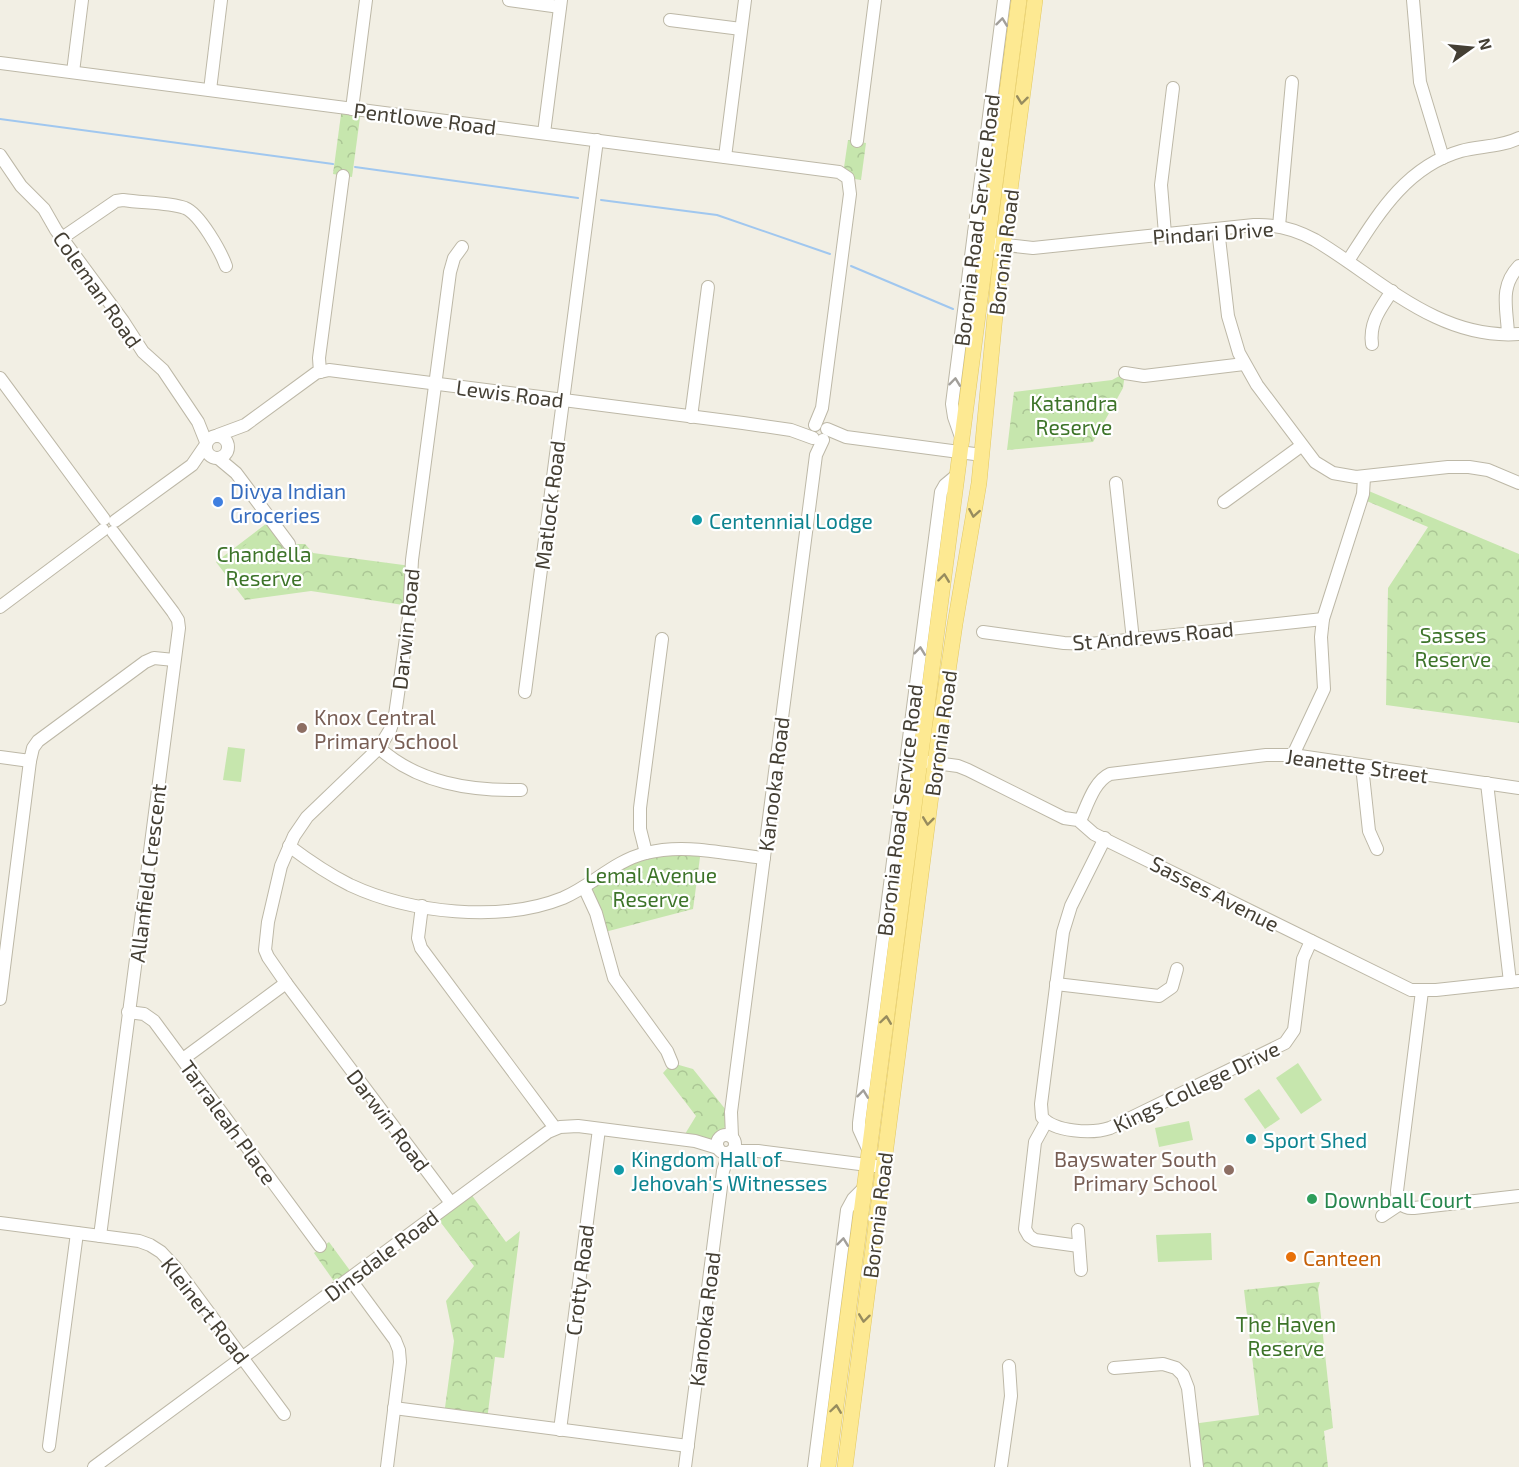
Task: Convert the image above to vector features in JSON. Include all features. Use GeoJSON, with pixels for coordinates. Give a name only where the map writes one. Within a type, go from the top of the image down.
{"type":"FeatureCollection","features":[{"type":"Feature","properties":{"kind":"main road","name":"Boronia Road"},"geometry":{"type":"LineString","coordinates":[[828,1467],[868,1158],[928,762],[977,498],[982,455],[995,244],[1019,0]]}},
{"type":"Feature","properties":{"kind":"main road","name":"Boronia Road"},"geometry":{"type":"LineString","coordinates":[[845,1467],[884,1167],[957,475],[1035,0]]}},
{"type":"Feature","properties":{"kind":"street"},"geometry":{"type":"LineString","coordinates":[[73,72],[82,0]]}},
{"type":"Feature","properties":{"kind":"street"},"geometry":{"type":"LineString","coordinates":[[210,90],[221,0]]}},
{"type":"Feature","properties":{"kind":"street"},"geometry":{"type":"LineString","coordinates":[[352,109],[366,0]]}},
{"type":"Feature","properties":{"kind":"street"},"geometry":{"type":"LineString","coordinates":[[509,0],[561,3],[544,133]]}},
{"type":"Feature","properties":{"kind":"street"},"geometry":{"type":"LineString","coordinates":[[725,157],[745,0]]}},
{"type":"Feature","properties":{"kind":"street"},"geometry":{"type":"LineString","coordinates":[[857,141],[875,0]]}},
{"type":"Feature","properties":{"kind":"street","name":"Boronia Road Service Road"},"geometry":{"type":"LineString","coordinates":[[961,445],[952,404],[1004,0]]}},
{"type":"Feature","properties":{"kind":"street"},"geometry":{"type":"LineString","coordinates":[[1413,0],[1420,82],[1443,158]]}},
{"type":"Feature","properties":{"kind":"street"},"geometry":{"type":"LineString","coordinates":[[670,20],[741,29]]}},
{"type":"Feature","properties":{"kind":"street"},"geometry":{"type":"LineString","coordinates":[[997,57],[1013,43]]}},
{"type":"Feature","properties":{"kind":"street","name":"Pentlowe Road"},"geometry":{"type":"LineString","coordinates":[[0,63],[836,171],[848,178]]}},
{"type":"Feature","properties":{"kind":"street"},"geometry":{"type":"LineString","coordinates":[[1280,226],[1292,82]]}},
{"type":"Feature","properties":{"kind":"street"},"geometry":{"type":"LineString","coordinates":[[1165,234],[1161,185],[1173,88]]}},
{"type":"Feature","properties":{"kind":"street"},"geometry":{"type":"LineString","coordinates":[[1348,261],[1397,191],[1414,175],[1443,158],[1460,152],[1519,138]]}},
{"type":"Feature","properties":{"kind":"street","name":"Matlock Road"},"geometry":{"type":"LineString","coordinates":[[525,692],[597,140]]}},
{"type":"Feature","properties":{"kind":"street","name":"Coleman Road"},"geometry":{"type":"LineString","coordinates":[[0,155],[21,186],[44,209],[143,352],[163,370],[211,440]]}},
{"type":"Feature","properties":{"kind":"street"},"geometry":{"type":"LineString","coordinates":[[192,465],[211,440],[245,425],[320,372],[319,361],[343,176]]}},
{"type":"Feature","properties":{"kind":"street","name":"Kanooka Road"},"geometry":{"type":"LineString","coordinates":[[685,1467],[850,194],[848,178]]}},
{"type":"Feature","properties":{"kind":"street"},"geometry":{"type":"LineString","coordinates":[[62,238],[116,201],[184,208],[195,216],[213,240],[226,266]]}},
{"type":"Feature","properties":{"kind":"street","name":"Pindari Drive"},"geometry":{"type":"LineString","coordinates":[[995,244],[1040,247],[1254,225],[1280,226],[1302,233],[1432,316],[1454,326],[1483,334],[1514,334]]}},
{"type":"Feature","properties":{"kind":"street"},"geometry":{"type":"LineString","coordinates":[[1218,229],[1229,322],[1234,341],[1244,364],[1301,446],[1315,462],[1324,469],[1343,476],[1364,477],[1462,466],[1488,470],[1519,483]]}},
{"type":"Feature","properties":{"kind":"street"},"geometry":{"type":"LineString","coordinates":[[974,233],[995,244]]}},
{"type":"Feature","properties":{"kind":"street","name":"Darwin Road"},"geometry":{"type":"LineString","coordinates":[[451,1203],[286,983],[265,950],[270,909],[281,866],[289,846],[308,817],[379,748],[390,730],[395,715],[410,608],[412,560],[450,272],[454,258],[462,247]]}},
{"type":"Feature","properties":{"kind":"street"},"geometry":{"type":"LineString","coordinates":[[1514,334],[1505,291],[1509,278],[1519,266]]}},
{"type":"Feature","properties":{"kind":"street"},"geometry":{"type":"LineString","coordinates":[[692,417],[708,287]]}},
{"type":"Feature","properties":{"kind":"street"},"geometry":{"type":"LineString","coordinates":[[1372,344],[1370,334],[1373,324],[1392,291]]}},
{"type":"Feature","properties":{"kind":"street"},"geometry":{"type":"LineString","coordinates":[[1125,374],[1144,376],[1244,364]]}},
{"type":"Feature","properties":{"kind":"street","name":"Lewis Road"},"geometry":{"type":"LineString","coordinates":[[320,372],[334,370],[846,437],[961,445],[982,455]]}},
{"type":"Feature","properties":{"kind":"street","name":"Allanfield Crescent"},"geometry":{"type":"LineString","coordinates":[[0,378],[178,620],[100,1236]]}},
{"type":"Feature","properties":{"kind":"street"},"geometry":{"type":"LineString","coordinates":[[0,607],[192,465],[222,454],[245,425]]}},
{"type":"Feature","properties":{"kind":"street"},"geometry":{"type":"LineString","coordinates":[[211,440],[225,438],[222,454],[289,544]]}},
{"type":"Feature","properties":{"kind":"street"},"geometry":{"type":"LineString","coordinates":[[211,440],[209,456],[222,454]]}},
{"type":"Feature","properties":{"kind":"street"},"geometry":{"type":"LineString","coordinates":[[1224,502],[1301,446]]}},
{"type":"Feature","properties":{"kind":"street","name":"Boronia Road Service Road"},"geometry":{"type":"LineString","coordinates":[[868,1158],[859,1123],[877,982],[941,492],[943,487],[957,475]]}},
{"type":"Feature","properties":{"kind":"street"},"geometry":{"type":"LineString","coordinates":[[1293,755],[1324,689],[1321,637],[1323,619],[1363,494],[1364,477]]}},
{"type":"Feature","properties":{"kind":"street"},"geometry":{"type":"LineString","coordinates":[[1116,483],[1133,640]]}},
{"type":"Feature","properties":{"kind":"street","name":"St Andrews Road"},"geometry":{"type":"LineString","coordinates":[[983,633],[1077,644],[1323,619]]}},
{"type":"Feature","properties":{"kind":"street"},"geometry":{"type":"LineString","coordinates":[[646,853],[640,829],[640,808],[662,639]]}},
{"type":"Feature","properties":{"kind":"street"},"geometry":{"type":"LineString","coordinates":[[0,999],[32,751],[38,741],[148,661],[154,658],[174,660]]}},
{"type":"Feature","properties":{"kind":"street"},"geometry":{"type":"LineString","coordinates":[[379,748],[395,761],[438,780],[484,790],[521,790]]}},
{"type":"Feature","properties":{"kind":"street","name":"Jeanette Street"},"geometry":{"type":"LineString","coordinates":[[1080,821],[1099,783],[1103,777],[1110,774],[1266,755],[1293,755],[1519,788]]}},
{"type":"Feature","properties":{"kind":"street"},"geometry":{"type":"LineString","coordinates":[[0,757],[30,761]]}},
{"type":"Feature","properties":{"kind":"street","name":"Sasses Avenue"},"geometry":{"type":"LineString","coordinates":[[928,762],[958,766],[1064,818],[1080,821],[1090,832],[1400,985],[1422,992],[1514,981]]}},
{"type":"Feature","properties":{"kind":"street"},"geometry":{"type":"LineString","coordinates":[[1362,766],[1369,831],[1377,849]]}},
{"type":"Feature","properties":{"kind":"street"},"geometry":{"type":"LineString","coordinates":[[1487,783],[1514,981]]}},
{"type":"Feature","properties":{"kind":"street"},"geometry":{"type":"LineString","coordinates":[[1079,1246],[1035,1240],[1025,1229],[1035,1142],[1046,1122],[1041,1113],[1041,1104],[1056,984],[1068,914],[1105,838]]}},
{"type":"Feature","properties":{"kind":"street"},"geometry":{"type":"LineString","coordinates":[[289,846],[329,874],[352,886],[397,901],[472,911],[518,910],[552,902],[584,887],[620,863],[646,853],[694,849],[764,858]]}},
{"type":"Feature","properties":{"kind":"street"},"geometry":{"type":"LineString","coordinates":[[584,887],[596,913],[614,978],[667,1051],[672,1063]]}},
{"type":"Feature","properties":{"kind":"street"},"geometry":{"type":"LineString","coordinates":[[422,906],[418,938],[421,948],[555,1128],[572,1126],[758,1151],[868,1158],[884,1167]]}},
{"type":"Feature","properties":{"kind":"street","name":"Kings College Drive"},"geometry":{"type":"LineString","coordinates":[[1046,1122],[1052,1126],[1067,1129],[1095,1131],[1110,1128],[1285,1043],[1294,1030],[1303,959],[1311,941]]}},
{"type":"Feature","properties":{"kind":"street"},"geometry":{"type":"LineString","coordinates":[[1056,984],[1154,996],[1164,994],[1172,987],[1176,975],[1189,983]]}},
{"type":"Feature","properties":{"kind":"street"},"geometry":{"type":"LineString","coordinates":[[183,1059],[286,983]]}},
{"type":"Feature","properties":{"kind":"street"},"geometry":{"type":"LineString","coordinates":[[1422,992],[1397,1199],[1407,1208],[1414,1208],[1519,1197]]}},
{"type":"Feature","properties":{"kind":"street","name":"Tarraleah Place"},"geometry":{"type":"LineString","coordinates":[[128,1012],[144,1014],[151,1018],[320,1246]]}},
{"type":"Feature","properties":{"kind":"street","name":"Dinsdale Road"},"geometry":{"type":"LineString","coordinates":[[94,1467],[541,1136],[555,1128]]}},
{"type":"Feature","properties":{"kind":"street","name":"Crotty Road"},"geometry":{"type":"LineString","coordinates":[[560,1430],[599,1129]]}},
{"type":"Feature","properties":{"kind":"street"},"geometry":{"type":"LineString","coordinates":[[814,1467],[847,1210],[853,1199],[865,1187]]}},
{"type":"Feature","properties":{"kind":"street"},"geometry":{"type":"LineString","coordinates":[[1383,1216],[1400,1204]]}},
{"type":"Feature","properties":{"kind":"street","name":"Kleinert Road"},"geometry":{"type":"LineString","coordinates":[[0,1223],[145,1242],[162,1252],[284,1414]]}},
{"type":"Feature","properties":{"kind":"street"},"geometry":{"type":"LineString","coordinates":[[1078,1230],[1081,1270]]}},
{"type":"Feature","properties":{"kind":"street"},"geometry":{"type":"LineString","coordinates":[[49,1446],[77,1233]]}},
{"type":"Feature","properties":{"kind":"street"},"geometry":{"type":"LineString","coordinates":[[350,1279],[397,1345],[400,1362],[387,1467]]}},
{"type":"Feature","properties":{"kind":"street"},"geometry":{"type":"LineString","coordinates":[[1114,1368],[1163,1364],[1176,1368],[1183,1374],[1188,1388],[1197,1467]]}},
{"type":"Feature","properties":{"kind":"street"},"geometry":{"type":"LineString","coordinates":[[1001,1467],[1011,1396],[1009,1366]]}},
{"type":"Feature","properties":{"kind":"street"},"geometry":{"type":"LineString","coordinates":[[394,1408],[688,1446]]}},
{"type":"Feature","properties":{"kind":"green space"},"geometry":{"type":"Polygon","coordinates":[[[342,107],[361,110],[352,177],[333,174],[342,107]]]}},
{"type":"Feature","properties":{"kind":"green space"},"geometry":{"type":"Polygon","coordinates":[[[848,140],[866,143],[861,180],[848,178],[843,174],[848,140]]]}},
{"type":"Feature","properties":{"kind":"green space","name":"Katandra Reserve"},"geometry":{"type":"Polygon","coordinates":[[[1125,373],[1123,388],[1093,442],[1007,450],[1014,392],[1112,380],[1125,373]]]}},
{"type":"Feature","properties":{"kind":"green space","name":"Sasses Reserve"},"geometry":{"type":"Polygon","coordinates":[[[1364,489],[1519,554],[1519,723],[1386,705],[1388,588],[1428,527],[1362,499],[1364,489]]]}},
{"type":"Feature","properties":{"kind":"green space","name":"Chandella Reserve"},"geometry":{"type":"Polygon","coordinates":[[[271,520],[289,544],[305,544],[313,553],[411,566],[410,606],[311,591],[245,600],[216,562],[271,520]]]}},
{"type":"Feature","properties":{"kind":"green space"},"geometry":{"type":"Polygon","coordinates":[[[254,538],[262,549],[238,568],[230,557],[254,538]]]}},
{"type":"Feature","properties":{"kind":"green space"},"geometry":{"type":"Polygon","coordinates":[[[265,553],[274,564],[250,583],[241,572],[265,553]]]}},
{"type":"Feature","properties":{"kind":"green space"},"geometry":{"type":"Polygon","coordinates":[[[228,747],[245,749],[241,782],[223,780],[228,747]]]}},
{"type":"Feature","properties":{"kind":"green space","name":"Lemal Avenue Reserve"},"geometry":{"type":"Polygon","coordinates":[[[701,850],[693,909],[601,933],[584,887],[630,858],[701,850]]]}},
{"type":"Feature","properties":{"kind":"green space"},"geometry":{"type":"Polygon","coordinates":[[[672,1063],[693,1069],[730,1115],[720,1138],[695,1141],[682,1139],[696,1116],[663,1073],[672,1063]]]}},
{"type":"Feature","properties":{"kind":"green space"},"geometry":{"type":"Polygon","coordinates":[[[1298,1063],[1322,1100],[1301,1114],[1276,1078],[1298,1063]]]}},
{"type":"Feature","properties":{"kind":"green space"},"geometry":{"type":"Polygon","coordinates":[[[1259,1089],[1280,1119],[1265,1129],[1244,1099],[1259,1089]]]}},
{"type":"Feature","properties":{"kind":"green space"},"geometry":{"type":"Polygon","coordinates":[[[1189,1121],[1193,1140],[1159,1147],[1155,1128],[1189,1121]]]}},
{"type":"Feature","properties":{"kind":"green space"},"geometry":{"type":"Polygon","coordinates":[[[468,1190],[506,1242],[520,1231],[504,1358],[495,1357],[487,1420],[444,1415],[454,1341],[446,1301],[474,1266],[435,1215],[468,1190]]]}},
{"type":"Feature","properties":{"kind":"green space"},"geometry":{"type":"Polygon","coordinates":[[[1211,1233],[1212,1260],[1158,1262],[1156,1235],[1211,1233]]]}},
{"type":"Feature","properties":{"kind":"green space"},"geometry":{"type":"Polygon","coordinates":[[[329,1242],[354,1276],[338,1287],[314,1253],[329,1242]]]}},
{"type":"Feature","properties":{"kind":"green space","name":"The Haven Reserve"},"geometry":{"type":"Polygon","coordinates":[[[1320,1282],[1318,1289],[1333,1428],[1324,1431],[1328,1467],[1197,1467],[1192,1424],[1259,1415],[1244,1290],[1320,1282]]]}},
{"type":"Feature","properties":{"kind":"waterway"},"geometry":{"type":"LineString","coordinates":[[0,119],[333,164]]}},
{"type":"Feature","properties":{"kind":"waterway"},"geometry":{"type":"LineString","coordinates":[[355,167],[578,198]]}},
{"type":"Feature","properties":{"kind":"waterway"},"geometry":{"type":"LineString","coordinates":[[601,200],[717,215],[830,254]]}},
{"type":"Feature","properties":{"kind":"waterway"},"geometry":{"type":"LineString","coordinates":[[851,266],[953,309]]}},
{"type":"Feature","properties":{"kind":"place","name":"Divya Indian Groceries"},"geometry":{"type":"Point","coordinates":[218,502]}},
{"type":"Feature","properties":{"kind":"place","name":"Centennial Lodge"},"geometry":{"type":"Point","coordinates":[697,520]}},
{"type":"Feature","properties":{"kind":"place","name":"Knox Central Primary School"},"geometry":{"type":"Point","coordinates":[302,728]}},
{"type":"Feature","properties":{"kind":"place","name":"Sport Shed"},"geometry":{"type":"Point","coordinates":[1251,1139]}},
{"type":"Feature","properties":{"kind":"place","name":"Kingdom Hall of Jehovah's Witnesses"},"geometry":{"type":"Point","coordinates":[619,1170]}},
{"type":"Feature","properties":{"kind":"place","name":"Bayswater South Primary School"},"geometry":{"type":"Point","coordinates":[1229,1170]}},
{"type":"Feature","properties":{"kind":"place","name":"Downball Court"},"geometry":{"type":"Point","coordinates":[1312,1199]}},
{"type":"Feature","properties":{"kind":"place","name":"Canteen"},"geometry":{"type":"Point","coordinates":[1291,1257]}}]}
